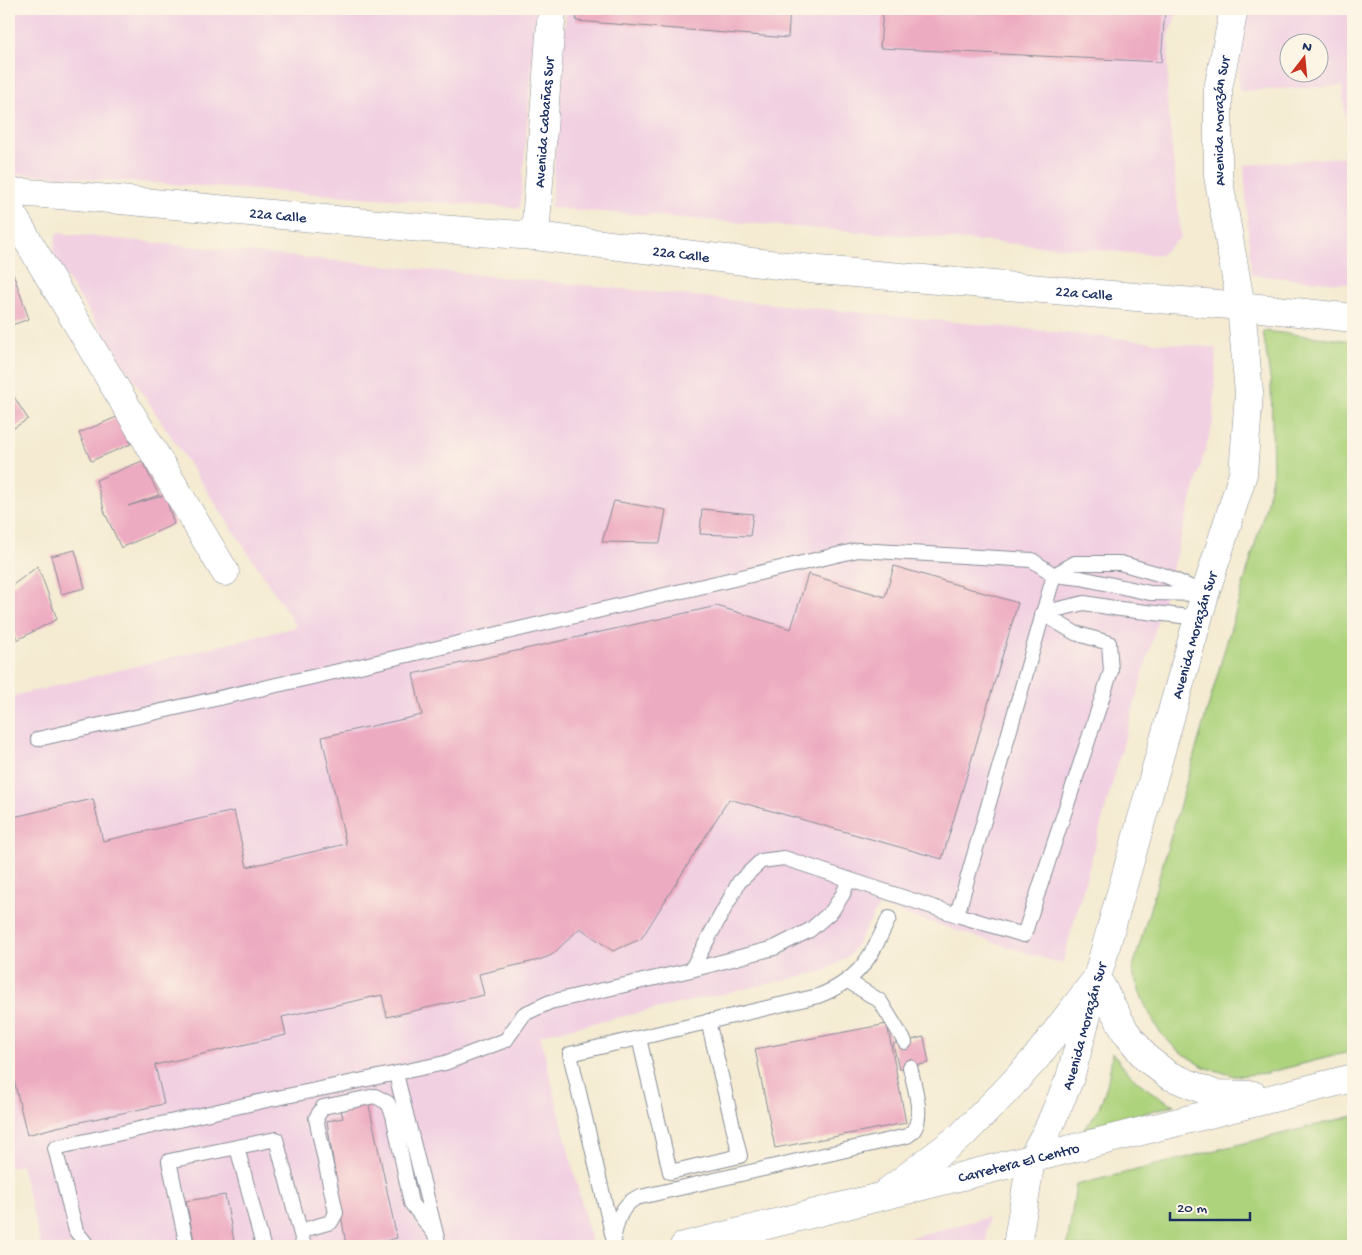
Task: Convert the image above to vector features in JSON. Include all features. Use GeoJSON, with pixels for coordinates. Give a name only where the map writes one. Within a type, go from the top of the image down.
{"type":"FeatureCollection","features":[{"type":"Feature","properties":{"kind":"street","name":"Avenida Cabañas Sur"},"geometry":{"type":"LineString","coordinates":[[535,236],[552,9]]}},
{"type":"Feature","properties":{"kind":"street","name":"Avenida Morazán Sur"},"geometry":{"type":"LineString","coordinates":[[1017,1246],[1031,1160],[1048,1129],[1070,1078],[1202,606],[1243,474],[1249,393],[1242,306],[1218,176],[1218,89],[1234,9]]}},
{"type":"Feature","properties":{"kind":"street","name":"22a Calle"},"geometry":{"type":"LineString","coordinates":[[9,192],[76,196],[411,227],[535,236],[819,270],[1242,306],[1353,318]]}},
{"type":"Feature","properties":{"kind":"street"},"geometry":{"type":"LineString","coordinates":[[9,209],[225,572]]}},
{"type":"Feature","properties":{"kind":"street"},"geometry":{"type":"LineString","coordinates":[[877,1199],[961,1136],[1004,1094],[1036,1058],[1097,978],[1125,1032],[1146,1058],[1168,1075],[1214,1094],[1287,1096]]}},
{"type":"Feature","properties":{"kind":"street","name":"Carretera El Centro"},"geometry":{"type":"LineString","coordinates":[[684,1246],[1353,1078]]}},
{"type":"Feature","properties":{"kind":"lane"},"geometry":{"type":"LineString","coordinates":[[38,739],[324,675],[858,550],[1032,560],[1054,575],[1107,583],[1202,606]]}},
{"type":"Feature","properties":{"kind":"lane"},"geometry":{"type":"LineString","coordinates":[[958,915],[1054,575],[1075,563],[1120,563],[1166,576],[1202,606]]}},
{"type":"Feature","properties":{"kind":"lane"},"geometry":{"type":"LineString","coordinates":[[1042,613],[1084,603],[1120,609],[1202,606]]}},
{"type":"Feature","properties":{"kind":"lane"},"geometry":{"type":"LineString","coordinates":[[691,970],[739,882],[760,861],[784,858],[1024,935],[1111,671],[1109,643],[1074,633],[1042,613]]}},
{"type":"Feature","properties":{"kind":"lane"},"geometry":{"type":"LineString","coordinates":[[88,1246],[76,1231],[55,1148],[258,1102],[445,1063],[506,1040],[524,1014],[550,1002],[691,970],[774,948],[810,930],[832,911],[843,894],[849,879]]}},
{"type":"Feature","properties":{"kind":"lane"},"geometry":{"type":"LineString","coordinates":[[614,1243],[570,1054],[818,996],[848,981],[874,952],[889,918]]}},
{"type":"Feature","properties":{"kind":"lane"},"geometry":{"type":"LineString","coordinates":[[848,981],[880,1002],[905,1042]]}},
{"type":"Feature","properties":{"kind":"lane"},"geometry":{"type":"LineString","coordinates":[[639,1038],[670,1172],[740,1156],[708,1021]]}},
{"type":"Feature","properties":{"kind":"lane"},"geometry":{"type":"LineString","coordinates":[[614,1243],[618,1217],[626,1205],[636,1198],[899,1139],[912,1134],[918,1112],[910,1067]]}},
{"type":"Feature","properties":{"kind":"lane"},"geometry":{"type":"LineString","coordinates":[[396,1074],[437,1241]]}},
{"type":"Feature","properties":{"kind":"lane"},"geometry":{"type":"LineString","coordinates":[[300,1231],[331,1222],[336,1213],[316,1118],[323,1107],[375,1096],[388,1103],[393,1115],[410,1203],[437,1241]]}},
{"type":"Feature","properties":{"kind":"lane"},"geometry":{"type":"LineString","coordinates":[[187,1246],[169,1161],[276,1139],[304,1246]]}},
{"type":"Feature","properties":{"kind":"lane"},"geometry":{"type":"LineString","coordinates":[[237,1147],[263,1246]]}},
{"type":"Feature","properties":{"kind":"lane"},"geometry":{"type":"LineString","coordinates":[[73,1246],[76,1231]]}},
{"type":"Feature","properties":{"kind":"shaded area"},"geometry":{"type":"Polygon","coordinates":[[[17,9],[537,9],[520,208],[9,173],[9,16],[16,15],[17,9]]]}},
{"type":"Feature","properties":{"kind":"shaded area"},"geometry":{"type":"Polygon","coordinates":[[[566,9],[1178,9],[1169,37],[1167,98],[1181,237],[1160,255],[551,208],[566,9]]]}},
{"type":"Feature","properties":{"kind":"shaded area"},"geometry":{"type":"Polygon","coordinates":[[[1248,9],[1353,9],[1353,284],[1251,275],[1244,165],[1350,156],[1342,86],[1239,91],[1239,35],[1248,9]]]}},
{"type":"Feature","properties":{"kind":"shaded area"},"geometry":{"type":"Polygon","coordinates":[[[57,233],[1216,348],[1213,422],[1062,964],[879,906],[850,955],[825,971],[540,1035],[591,1241],[568,1246],[41,1246],[21,1165],[9,1168],[9,697],[297,627],[52,256],[57,233]]]}},
{"type":"Feature","properties":{"kind":"shaded area"},"geometry":{"type":"Polygon","coordinates":[[[988,1217],[986,1246],[879,1246],[988,1217]]]}},
{"type":"Feature","properties":{"kind":"green space"},"geometry":{"type":"Polygon","coordinates":[[[1263,331],[1353,341],[1353,1051],[1267,1073],[1235,1076],[1204,1067],[1177,1050],[1159,1031],[1144,1003],[1132,971],[1266,506],[1273,471],[1271,384],[1263,331]]]}},
{"type":"Feature","properties":{"kind":"green space"},"geometry":{"type":"Polygon","coordinates":[[[1112,1052],[1139,1083],[1174,1105],[1083,1130],[1096,1114],[1104,1094],[1112,1052]]]}},
{"type":"Feature","properties":{"kind":"green space"},"geometry":{"type":"Polygon","coordinates":[[[1353,1116],[1353,1246],[1067,1246],[1076,1185],[1353,1116]]]}},
{"type":"Feature","properties":{"kind":"building"},"geometry":{"type":"Polygon","coordinates":[[[577,9],[790,9],[788,38],[576,21],[577,9]]]}},
{"type":"Feature","properties":{"kind":"building"},"geometry":{"type":"Polygon","coordinates":[[[883,9],[1165,9],[1161,62],[880,48],[883,9]]]}},
{"type":"Feature","properties":{"kind":"building"},"geometry":{"type":"Polygon","coordinates":[[[9,262],[29,319],[9,326],[9,262]]]}},
{"type":"Feature","properties":{"kind":"building"},"geometry":{"type":"Polygon","coordinates":[[[9,389],[28,419],[9,431],[9,389]]]}},
{"type":"Feature","properties":{"kind":"building"},"geometry":{"type":"Polygon","coordinates":[[[119,416],[131,444],[91,461],[79,433],[119,416]]]}},
{"type":"Feature","properties":{"kind":"building"},"geometry":{"type":"Polygon","coordinates":[[[142,461],[159,495],[128,506],[165,495],[174,524],[121,548],[105,513],[96,480],[142,461]]]}},
{"type":"Feature","properties":{"kind":"building"},"geometry":{"type":"Polygon","coordinates":[[[614,501],[666,510],[660,543],[602,542],[614,501]]]}},
{"type":"Feature","properties":{"kind":"building"},"geometry":{"type":"Polygon","coordinates":[[[702,509],[753,514],[750,536],[700,534],[702,509]]]}},
{"type":"Feature","properties":{"kind":"building"},"geometry":{"type":"Polygon","coordinates":[[[75,550],[85,588],[61,594],[51,556],[75,550]]]}},
{"type":"Feature","properties":{"kind":"building"},"geometry":{"type":"Polygon","coordinates":[[[38,566],[57,619],[17,640],[9,615],[9,588],[38,566]]]}},
{"type":"Feature","properties":{"kind":"building"},"geometry":{"type":"Polygon","coordinates":[[[894,566],[1018,603],[942,859],[729,799],[641,939],[613,951],[580,928],[552,955],[539,960],[479,974],[484,995],[387,1017],[382,995],[282,1017],[286,1035],[155,1065],[164,1104],[27,1135],[9,1059],[9,818],[93,799],[103,841],[234,811],[247,867],[346,844],[322,737],[422,715],[413,674],[717,606],[791,629],[808,574],[885,597],[894,566]]]}},
{"type":"Feature","properties":{"kind":"building"},"geometry":{"type":"Polygon","coordinates":[[[887,1024],[906,1123],[775,1148],[755,1049],[887,1024]]]}},
{"type":"Feature","properties":{"kind":"building"},"geometry":{"type":"Polygon","coordinates":[[[924,1037],[929,1063],[899,1069],[893,1044],[924,1037]]]}},
{"type":"Feature","properties":{"kind":"building"},"geometry":{"type":"Polygon","coordinates":[[[368,1100],[397,1238],[365,1246],[346,1246],[327,1121],[343,1118],[340,1106],[368,1100]]]}},
{"type":"Feature","properties":{"kind":"building"},"geometry":{"type":"Polygon","coordinates":[[[225,1195],[235,1246],[195,1246],[186,1201],[225,1195]]]}}]}
